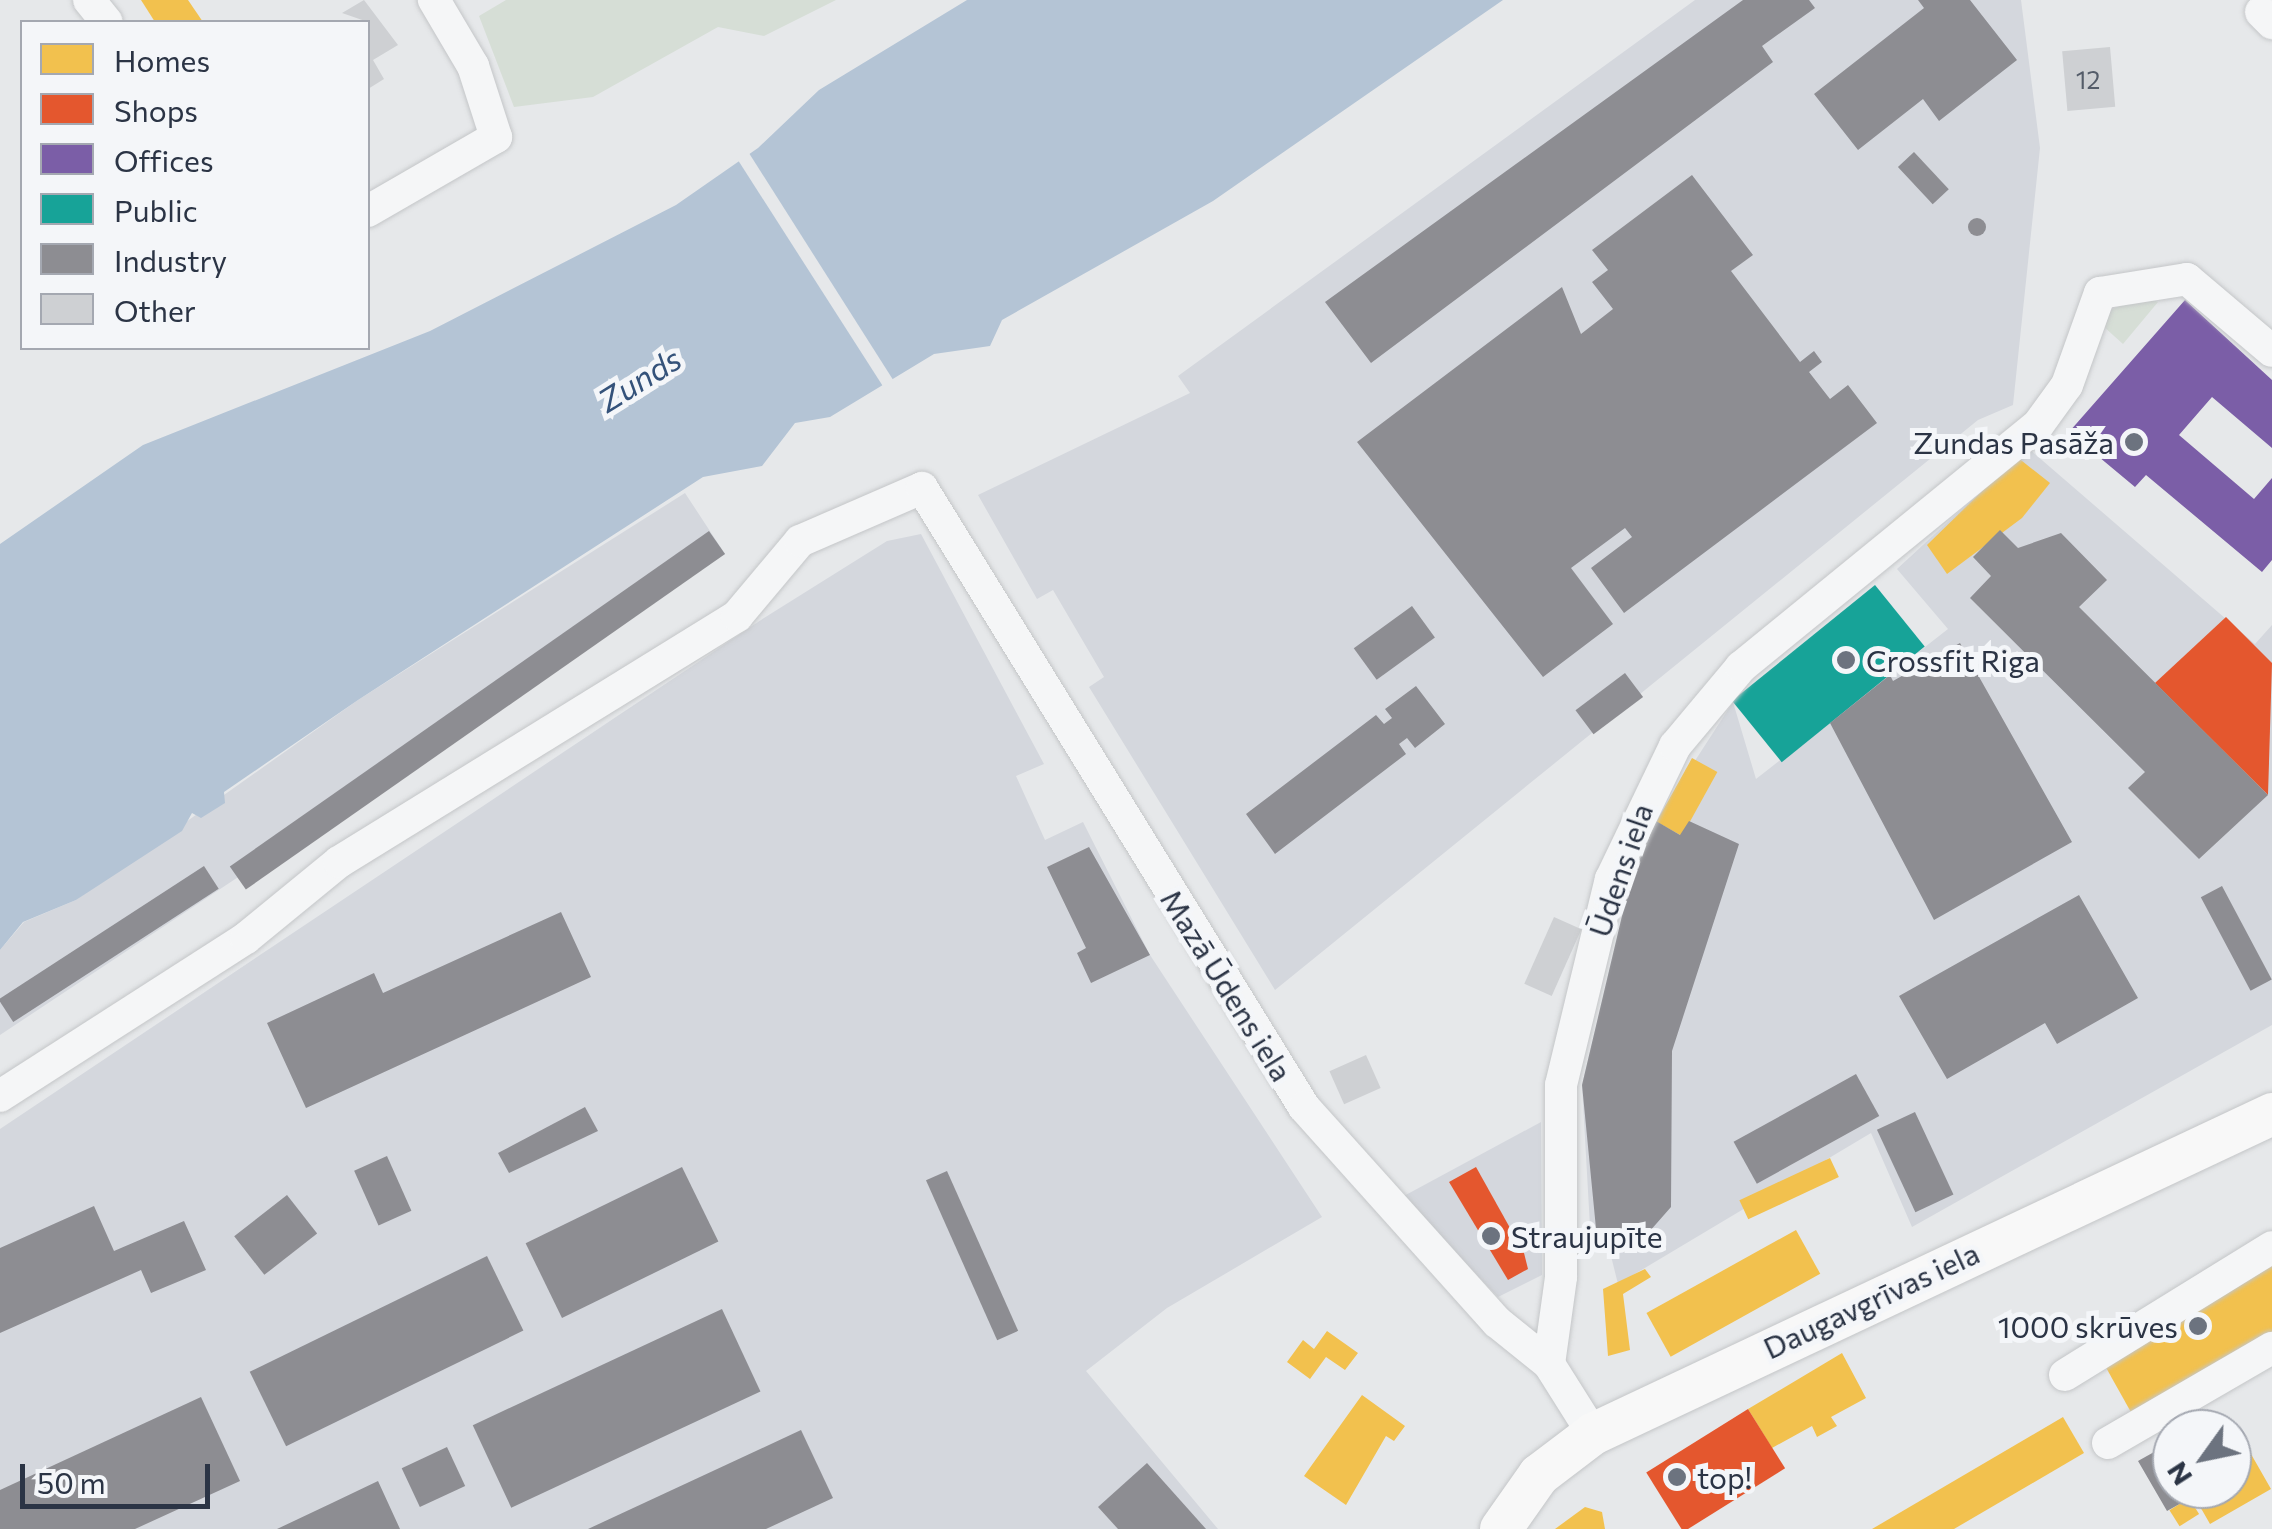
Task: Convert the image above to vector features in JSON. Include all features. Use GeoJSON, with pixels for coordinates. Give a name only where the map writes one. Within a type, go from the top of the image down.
{"type":"FeatureCollection","features":[{"type":"Feature","properties":{"kind":"main road","name":"Daugavgrīvas iela"},"geometry":{"type":"LineString","coordinates":[[1500,1529],[1538,1475],[1593,1434],[2272,1114]]}},
{"type":"Feature","properties":{"kind":"street"},"geometry":{"type":"LineString","coordinates":[[89,0],[106,20]]}},
{"type":"Feature","properties":{"kind":"street"},"geometry":{"type":"LineString","coordinates":[[370,210],[496,137],[473,66],[434,0]]}},
{"type":"Feature","properties":{"kind":"street","name":"Ūdens iela"},"geometry":{"type":"LineString","coordinates":[[1549,1364],[1561,1277],[1561,1084],[1611,879],[1650,784],[1740,667],[2038,424],[2068,385],[2090,304],[2109,287],[2187,279],[2272,350]]}},
{"type":"Feature","properties":{"kind":"street","name":"Mazā Ūdens iela"},"geometry":{"type":"LineString","coordinates":[[0,1096],[246,938],[339,862],[737,616],[800,541],[922,488],[1304,1107],[1497,1322],[1549,1364],[1593,1434]]}},
{"type":"Feature","properties":{"kind":"street"},"geometry":{"type":"LineString","coordinates":[[2066,1375],[2272,1247]]}},
{"type":"Feature","properties":{"kind":"street"},"geometry":{"type":"LineString","coordinates":[[2108,1443],[2272,1348]]}},
{"type":"Feature","properties":{"kind":"shaded area"},"geometry":{"type":"Polygon","coordinates":[[[506,0],[836,0],[764,36],[718,27],[593,97],[514,107],[479,16],[506,0]]]}},
{"type":"Feature","properties":{"kind":"shaded area"},"geometry":{"type":"Polygon","coordinates":[[[1695,0],[2021,0],[2040,148],[2013,405],[1978,420],[1275,990],[1089,687],[1104,677],[1053,590],[1037,599],[978,495],[1190,393],[1178,376],[1695,0]]]}},
{"type":"Feature","properties":{"kind":"shaded area"},"geometry":{"type":"Polygon","coordinates":[[[2142,295],[2158,302],[2123,344],[2094,318],[2142,295]]]}},
{"type":"Feature","properties":{"kind":"shaded area"},"geometry":{"type":"Polygon","coordinates":[[[2028,448],[2255,644],[2272,625],[2272,1025],[1912,1227],[1871,1133],[1618,1284],[1609,1248],[1591,1244],[1582,1085],[1630,882],[1656,821],[1733,702],[1756,779],[1948,629],[1897,569],[2028,448]]]}},
{"type":"Feature","properties":{"kind":"shaded area"},"geometry":{"type":"Polygon","coordinates":[[[685,493],[725,554],[0,1035],[0,950],[24,922],[76,900],[358,700],[685,493]]]}},
{"type":"Feature","properties":{"kind":"shaded area"},"geometry":{"type":"Polygon","coordinates":[[[921,534],[1044,764],[1016,776],[1045,840],[1083,822],[1150,955],[1322,1217],[1167,1308],[1086,1371],[1218,1529],[0,1529],[0,1129],[764,618],[887,541],[921,534]]]}},
{"type":"Feature","properties":{"kind":"shaded area","name":"Straujupīte"},"geometry":{"type":"Polygon","coordinates":[[[1541,1122],[1542,1275],[1498,1297],[1402,1197],[1541,1122]]]}},
{"type":"Feature","properties":{"kind":"water","name":"Zunds"},"geometry":{"type":"Polygon","coordinates":[[[967,0],[1503,0],[1213,201],[1002,320],[990,346],[934,354],[830,417],[795,423],[762,466],[703,477],[358,700],[224,792],[225,803],[201,818],[192,813],[182,831],[76,900],[23,922],[0,950],[0,544],[143,445],[430,331],[676,205],[758,148],[819,90],[967,0]]]}},
{"type":"Feature","properties":{"kind":"pier"},"geometry":{"type":"Polygon","coordinates":[[[747,150],[897,386],[886,391],[736,157],[747,150]]]}},
{"type":"Feature","properties":{"kind":"building: Homes"},"geometry":{"type":"Polygon","coordinates":[[[141,0],[188,0],[202,20],[154,20],[141,0]]]}},
{"type":"Feature","properties":{"kind":"building: Homes"},"geometry":{"type":"Polygon","coordinates":[[[2017,457],[2050,483],[2022,518],[1947,574],[1927,545],[2017,457]]]}},
{"type":"Feature","properties":{"kind":"building: Homes"},"geometry":{"type":"Polygon","coordinates":[[[1692,758],[1717,772],[1682,836],[1657,822],[1692,758]]]}},
{"type":"Feature","properties":{"kind":"building: Homes"},"geometry":{"type":"Polygon","coordinates":[[[1830,1158],[1839,1177],[1748,1219],[1739,1200],[1830,1158]]]}},
{"type":"Feature","properties":{"kind":"building: Homes"},"geometry":{"type":"Polygon","coordinates":[[[1796,1230],[1820,1274],[1671,1357],[1646,1313],[1796,1230]]]}},
{"type":"Feature","properties":{"kind":"building: Homes"},"geometry":{"type":"Polygon","coordinates":[[[2272,1266],[2272,1332],[2132,1414],[2104,1364],[2272,1266]]]}},
{"type":"Feature","properties":{"kind":"building: Homes"},"geometry":{"type":"Polygon","coordinates":[[[1645,1269],[1651,1277],[1623,1294],[1630,1350],[1608,1356],[1603,1289],[1645,1269]]]}},
{"type":"Feature","properties":{"kind":"building: Homes"},"geometry":{"type":"Polygon","coordinates":[[[1327,1331],[1358,1353],[1345,1370],[1326,1357],[1310,1379],[1287,1362],[1303,1340],[1314,1349],[1327,1331]]]}},
{"type":"Feature","properties":{"kind":"building: Homes"},"geometry":{"type":"Polygon","coordinates":[[[1842,1353],[1866,1398],[1831,1417],[1837,1426],[1817,1437],[1812,1426],[1772,1448],[1748,1409],[1842,1353]]]}},
{"type":"Feature","properties":{"kind":"building: Homes"},"geometry":{"type":"Polygon","coordinates":[[[1362,1395],[1405,1426],[1394,1441],[1386,1436],[1346,1505],[1304,1476],[1362,1395]]]}},
{"type":"Feature","properties":{"kind":"building: Homes"},"geometry":{"type":"Polygon","coordinates":[[[2063,1417],[2084,1453],[1954,1529],[1872,1529],[2063,1417]]]}},
{"type":"Feature","properties":{"kind":"building: Homes"},"geometry":{"type":"Polygon","coordinates":[[[2252,1456],[2271,1489],[2252,1500],[2252,1456]]]}},
{"type":"Feature","properties":{"kind":"building: Homes"},"geometry":{"type":"Polygon","coordinates":[[[1585,1507],[1602,1512],[1605,1529],[1555,1529],[1585,1507]]]}},
{"type":"Feature","properties":{"kind":"building: Homes"},"geometry":{"type":"Polygon","coordinates":[[[2196,1509],[2199,1514],[2180,1526],[2169,1510],[2196,1509]]]}},
{"type":"Feature","properties":{"kind":"building: Homes"},"geometry":{"type":"Polygon","coordinates":[[[2201,1509],[2236,1509],[2210,1524],[2201,1509]]]}},
{"type":"Feature","properties":{"kind":"building: Shops"},"geometry":{"type":"Polygon","coordinates":[[[2226,617],[2272,663],[2268,795],[2155,683],[2226,617]]]}},
{"type":"Feature","properties":{"kind":"building: Shops"},"geometry":{"type":"Polygon","coordinates":[[[1476,1167],[1524,1253],[1528,1269],[1508,1280],[1449,1182],[1476,1167]]]}},
{"type":"Feature","properties":{"kind":"building: Shops"},"geometry":{"type":"Polygon","coordinates":[[[1748,1409],[1785,1468],[1688,1529],[1681,1529],[1646,1473],[1748,1409]]]}},
{"type":"Feature","properties":{"kind":"building: Offices","name":"Zundas Pasāža"},"geometry":{"type":"Polygon","coordinates":[[[2185,300],[2272,380],[2272,448],[2212,397],[2179,435],[2254,499],[2272,478],[2272,560],[2262,572],[2146,475],[2135,487],[2069,432],[2185,300]]]}},
{"type":"Feature","properties":{"kind":"building: Public","name":"Crossfit Riga"},"geometry":{"type":"Polygon","coordinates":[[[1875,585],[1925,646],[1782,762],[1732,701],[1875,585]]]}},
{"type":"Feature","properties":{"kind":"building: Industry"},"geometry":{"type":"Polygon","coordinates":[[[1743,0],[1809,0],[1815,8],[1762,46],[1773,62],[1371,363],[1325,302],[1743,0]]]}},
{"type":"Feature","properties":{"kind":"building: Industry"},"geometry":{"type":"Polygon","coordinates":[[[1918,0],[1970,0],[2017,60],[1939,121],[1923,99],[1858,150],[1814,94],[1924,8],[1918,0]]]}},
{"type":"Feature","properties":{"kind":"building: Industry"},"geometry":{"type":"Polygon","coordinates":[[[1914,152],[1949,189],[1933,204],[1898,167],[1914,152]]]}},
{"type":"Feature","properties":{"kind":"building: Industry"},"geometry":{"type":"Polygon","coordinates":[[[1692,175],[1753,255],[1731,271],[1800,362],[1814,351],[1822,362],[1809,372],[1830,399],[1848,385],[1877,423],[1624,613],[1591,568],[1632,537],[1625,528],[1571,568],[1613,624],[1543,677],[1357,442],[1562,287],[1581,334],[1613,309],[1592,282],[1608,270],[1592,250],[1692,175]]]}},
{"type":"Feature","properties":{"kind":"building: Industry"},"geometry":{"type":"Polygon","coordinates":[[[1977,218],[1986,227],[1977,236],[1968,227],[1977,218]]]}},
{"type":"Feature","properties":{"kind":"building: Industry"},"geometry":{"type":"Polygon","coordinates":[[[2000,530],[2018,548],[2061,533],[2107,580],[2079,607],[2268,795],[2199,859],[2128,788],[2145,772],[1970,598],[1991,576],[1973,557],[2000,530]]]}},
{"type":"Feature","properties":{"kind":"building: Industry"},"geometry":{"type":"Polygon","coordinates":[[[709,531],[725,554],[246,889],[230,867],[709,531]]]}},
{"type":"Feature","properties":{"kind":"building: Industry"},"geometry":{"type":"Polygon","coordinates":[[[1412,606],[1435,638],[1377,680],[1354,648],[1412,606]]]}},
{"type":"Feature","properties":{"kind":"building: Industry"},"geometry":{"type":"Polygon","coordinates":[[[1960,643],[2072,842],[1934,920],[1830,723],[1890,675],[1893,681],[1960,643]]]}},
{"type":"Feature","properties":{"kind":"building: Industry"},"geometry":{"type":"Polygon","coordinates":[[[1625,673],[1643,697],[1594,734],[1575,710],[1625,673]]]}},
{"type":"Feature","properties":{"kind":"building: Industry"},"geometry":{"type":"Polygon","coordinates":[[[1416,686],[1445,724],[1415,748],[1407,738],[1399,744],[1406,754],[1275,854],[1246,814],[1376,715],[1384,724],[1392,718],[1385,709],[1416,686]]]}},
{"type":"Feature","properties":{"kind":"building: Industry"},"geometry":{"type":"Polygon","coordinates":[[[1656,821],[1680,835],[1689,821],[1739,844],[1672,1051],[1671,1207],[1642,1240],[1598,1249],[1582,1085],[1630,882],[1656,821]]]}},
{"type":"Feature","properties":{"kind":"building: Industry"},"geometry":{"type":"Polygon","coordinates":[[[1089,847],[1150,955],[1091,983],[1077,953],[1086,948],[1047,867],[1089,847]]]}},
{"type":"Feature","properties":{"kind":"building: Industry"},"geometry":{"type":"Polygon","coordinates":[[[204,866],[219,889],[13,1022],[0,998],[204,866]]]}},
{"type":"Feature","properties":{"kind":"building: Industry"},"geometry":{"type":"Polygon","coordinates":[[[2222,886],[2272,980],[2251,991],[2201,897],[2222,886]]]}},
{"type":"Feature","properties":{"kind":"building: Industry"},"geometry":{"type":"Polygon","coordinates":[[[2079,895],[2138,998],[2057,1044],[2045,1023],[1947,1079],[1899,996],[2079,895]]]}},
{"type":"Feature","properties":{"kind":"building: Industry"},"geometry":{"type":"Polygon","coordinates":[[[561,912],[591,977],[306,1108],[267,1023],[374,973],[383,993],[561,912]]]}},
{"type":"Feature","properties":{"kind":"building: Industry"},"geometry":{"type":"Polygon","coordinates":[[[1856,1074],[1879,1116],[1757,1184],[1734,1142],[1856,1074]]]}},
{"type":"Feature","properties":{"kind":"building: Industry"},"geometry":{"type":"Polygon","coordinates":[[[585,1107],[598,1131],[509,1173],[498,1153],[585,1107]]]}},
{"type":"Feature","properties":{"kind":"building: Industry"},"geometry":{"type":"Polygon","coordinates":[[[1915,1112],[1953,1194],[1915,1212],[1877,1130],[1915,1112]]]}},
{"type":"Feature","properties":{"kind":"building: Industry"},"geometry":{"type":"Polygon","coordinates":[[[387,1156],[411,1211],[379,1225],[354,1171],[387,1156]]]}},
{"type":"Feature","properties":{"kind":"building: Industry"},"geometry":{"type":"Polygon","coordinates":[[[682,1167],[718,1242],[562,1318],[526,1243],[682,1167]]]}},
{"type":"Feature","properties":{"kind":"building: Industry"},"geometry":{"type":"Polygon","coordinates":[[[947,1171],[1018,1331],[997,1340],[926,1180],[947,1171]]]}},
{"type":"Feature","properties":{"kind":"building: Industry"},"geometry":{"type":"Polygon","coordinates":[[[287,1195],[317,1234],[264,1275],[234,1236],[287,1195]]]}},
{"type":"Feature","properties":{"kind":"building: Industry"},"geometry":{"type":"Polygon","coordinates":[[[94,1206],[114,1251],[184,1221],[206,1270],[151,1293],[141,1270],[0,1333],[0,1248],[94,1206]]]}},
{"type":"Feature","properties":{"kind":"building: Industry"},"geometry":{"type":"Polygon","coordinates":[[[487,1256],[523,1331],[286,1446],[250,1372],[487,1256]]]}},
{"type":"Feature","properties":{"kind":"building: Industry"},"geometry":{"type":"Polygon","coordinates":[[[722,1309],[760,1391],[511,1508],[473,1425],[722,1309]]]}},
{"type":"Feature","properties":{"kind":"building: Industry"},"geometry":{"type":"Polygon","coordinates":[[[201,1397],[240,1481],[135,1529],[0,1529],[0,1490],[201,1397]]]}},
{"type":"Feature","properties":{"kind":"building: Industry"},"geometry":{"type":"Polygon","coordinates":[[[801,1430],[833,1498],[766,1529],[588,1529],[801,1430]]]}},
{"type":"Feature","properties":{"kind":"building: Industry"},"geometry":{"type":"Polygon","coordinates":[[[447,1447],[465,1486],[420,1507],[402,1468],[447,1447]]]}},
{"type":"Feature","properties":{"kind":"building: Industry"},"geometry":{"type":"Polygon","coordinates":[[[2152,1453],[2152,1485],[2138,1461],[2152,1453]]]}},
{"type":"Feature","properties":{"kind":"building: Industry"},"geometry":{"type":"Polygon","coordinates":[[[1147,1463],[1206,1529],[1118,1529],[1098,1507],[1147,1463]]]}},
{"type":"Feature","properties":{"kind":"building: Industry"},"geometry":{"type":"Polygon","coordinates":[[[378,1481],[400,1529],[277,1529],[332,1503],[378,1481]]]}},
{"type":"Feature","properties":{"kind":"building: Other"},"geometry":{"type":"Polygon","coordinates":[[[364,0],[398,45],[373,60],[384,79],[370,88],[370,20],[342,13],[364,0]]]}},
{"type":"Feature","properties":{"kind":"building: Other"},"geometry":{"type":"Polygon","coordinates":[[[2110,47],[2115,107],[2067,111],[2062,51],[2110,47]]]}},
{"type":"Feature","properties":{"kind":"building: Other"},"geometry":{"type":"Polygon","coordinates":[[[1554,917],[1581,929],[1552,996],[1524,984],[1554,917]]]}},
{"type":"Feature","properties":{"kind":"building: Other"},"geometry":{"type":"Polygon","coordinates":[[[1366,1055],[1381,1088],[1344,1104],[1329,1071],[1366,1055]]]}},
{"type":"Feature","properties":{"kind":"place","name":"Zundas Pasāža"},"geometry":{"type":"Point","coordinates":[2134,442]}},
{"type":"Feature","properties":{"kind":"place","name":"Crossfit Riga"},"geometry":{"type":"Point","coordinates":[1846,660]}},
{"type":"Feature","properties":{"kind":"place","name":"Straujupīte"},"geometry":{"type":"Point","coordinates":[1491,1236]}},
{"type":"Feature","properties":{"kind":"place","name":"1000 skrūves"},"geometry":{"type":"Point","coordinates":[2198,1326]}},
{"type":"Feature","properties":{"kind":"place","name":"top!"},"geometry":{"type":"Point","coordinates":[1677,1477]}}]}
